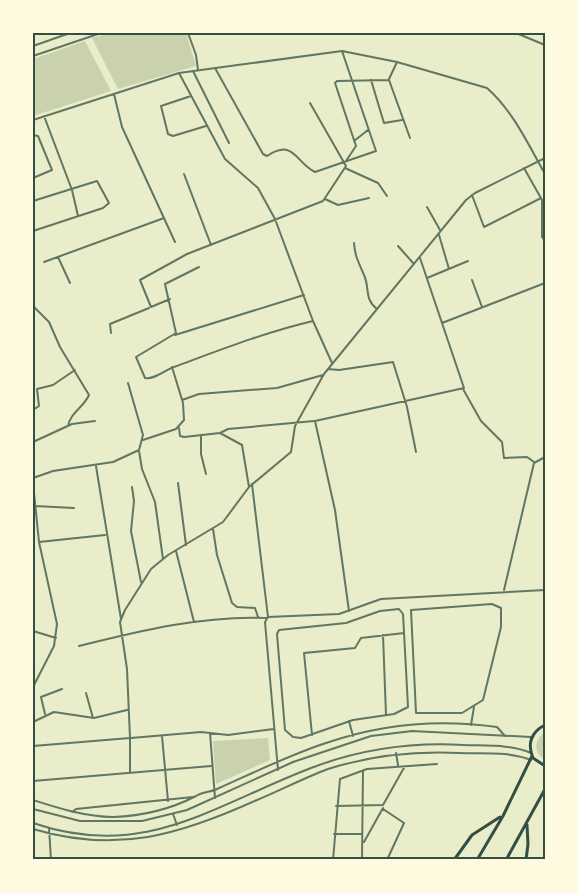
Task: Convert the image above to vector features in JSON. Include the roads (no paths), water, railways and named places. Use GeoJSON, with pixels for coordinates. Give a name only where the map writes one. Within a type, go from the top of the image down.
{"type":"FeatureCollection","features":[{"type":"Feature","properties":{"kind":"main road"},"geometry":{"type":"LineString","coordinates":[[477,860],[503,816],[531,756],[531,738],[545,726]]}},
{"type":"Feature","properties":{"kind":"main road"},"geometry":{"type":"LineString","coordinates":[[531,756],[545,766]]}},
{"type":"Feature","properties":{"kind":"main road"},"geometry":{"type":"LineString","coordinates":[[506,860],[545,789]]}},
{"type":"Feature","properties":{"kind":"main road"},"geometry":{"type":"LineString","coordinates":[[454,860],[472,835],[503,816]]}},
{"type":"Feature","properties":{"kind":"main road"},"geometry":{"type":"LineString","coordinates":[[525,860],[528,844],[527,824]]}},
{"type":"Feature","properties":{"kind":"street"},"geometry":{"type":"LineString","coordinates":[[57,33],[58,37]]}},
{"type":"Feature","properties":{"kind":"street"},"geometry":{"type":"LineString","coordinates":[[33,46],[70,33]]}},
{"type":"Feature","properties":{"kind":"street"},"geometry":{"type":"LineString","coordinates":[[33,56],[100,33]]}},
{"type":"Feature","properties":{"kind":"street"},"geometry":{"type":"LineString","coordinates":[[188,33],[196,55],[198,70]]}},
{"type":"Feature","properties":{"kind":"street"},"geometry":{"type":"LineString","coordinates":[[516,33],[545,45]]}},
{"type":"Feature","properties":{"kind":"street"},"geometry":{"type":"LineString","coordinates":[[215,68],[265,156],[276,150],[290,150],[315,172],[375,152],[342,51]]}},
{"type":"Feature","properties":{"kind":"street"},"geometry":{"type":"LineString","coordinates":[[33,120],[179,73],[342,51],[397,63],[486,88],[497,98],[518,127],[545,174]]}},
{"type":"Feature","properties":{"kind":"street"},"geometry":{"type":"LineString","coordinates":[[397,63],[389,80],[410,138]]}},
{"type":"Feature","properties":{"kind":"street"},"geometry":{"type":"LineString","coordinates":[[193,71],[229,143]]}},
{"type":"Feature","properties":{"kind":"street"},"geometry":{"type":"LineString","coordinates":[[179,73],[225,159],[258,188],[275,219],[313,321],[332,363]]}},
{"type":"Feature","properties":{"kind":"street"},"geometry":{"type":"LineString","coordinates":[[371,80],[384,123],[402,120]]}},
{"type":"Feature","properties":{"kind":"street"},"geometry":{"type":"LineString","coordinates":[[345,162],[355,150],[354,141],[335,83],[389,80]]}},
{"type":"Feature","properties":{"kind":"street"},"geometry":{"type":"LineString","coordinates":[[114,94],[122,127],[175,242]]}},
{"type":"Feature","properties":{"kind":"street"},"geometry":{"type":"LineString","coordinates":[[191,96],[161,106],[168,134],[173,136],[206,126]]}},
{"type":"Feature","properties":{"kind":"street"},"geometry":{"type":"LineString","coordinates":[[151,307],[140,280],[187,254],[325,199],[345,168],[345,162],[310,103]]}},
{"type":"Feature","properties":{"kind":"street"},"geometry":{"type":"LineString","coordinates":[[44,116],[72,190],[78,217]]}},
{"type":"Feature","properties":{"kind":"street"},"geometry":{"type":"LineString","coordinates":[[354,141],[369,129]]}},
{"type":"Feature","properties":{"kind":"street"},"geometry":{"type":"LineString","coordinates":[[33,135],[38,136],[52,170],[33,178]]}},
{"type":"Feature","properties":{"kind":"street"},"geometry":{"type":"LineString","coordinates":[[121,619],[141,582],[163,559],[213,530],[225,520],[250,485],[292,450],[297,423],[324,374],[472,195],[545,158]]}},
{"type":"Feature","properties":{"kind":"street"},"geometry":{"type":"LineString","coordinates":[[345,168],[378,183],[387,196]]}},
{"type":"Feature","properties":{"kind":"street"},"geometry":{"type":"LineString","coordinates":[[524,168],[541,198],[542,237],[545,241]]}},
{"type":"Feature","properties":{"kind":"street"},"geometry":{"type":"LineString","coordinates":[[184,174],[211,245]]}},
{"type":"Feature","properties":{"kind":"street"},"geometry":{"type":"LineString","coordinates":[[33,201],[99,181],[109,201],[103,208],[33,231]]}},
{"type":"Feature","properties":{"kind":"street"},"geometry":{"type":"LineString","coordinates":[[472,195],[484,227],[541,198]]}},
{"type":"Feature","properties":{"kind":"street"},"geometry":{"type":"LineString","coordinates":[[325,199],[338,205],[369,198]]}},
{"type":"Feature","properties":{"kind":"street"},"geometry":{"type":"LineString","coordinates":[[427,207],[440,233],[449,269]]}},
{"type":"Feature","properties":{"kind":"street"},"geometry":{"type":"LineString","coordinates":[[44,262],[164,218]]}},
{"type":"Feature","properties":{"kind":"street"},"geometry":{"type":"LineString","coordinates":[[354,243],[355,258],[365,277],[367,294],[378,309]]}},
{"type":"Feature","properties":{"kind":"street"},"geometry":{"type":"LineString","coordinates":[[398,246],[406,259],[414,265]]}},
{"type":"Feature","properties":{"kind":"street"},"geometry":{"type":"LineString","coordinates":[[58,256],[70,283]]}},
{"type":"Feature","properties":{"kind":"street"},"geometry":{"type":"LineString","coordinates":[[420,257],[463,389],[480,420],[502,442],[504,458],[513,460],[527,457],[535,462]]}},
{"type":"Feature","properties":{"kind":"street"},"geometry":{"type":"LineString","coordinates":[[427,278],[468,261]]}},
{"type":"Feature","properties":{"kind":"street"},"geometry":{"type":"LineString","coordinates":[[175,335],[170,299],[165,286],[167,282],[198,267]]}},
{"type":"Feature","properties":{"kind":"street"},"geometry":{"type":"LineString","coordinates":[[472,280],[482,307]]}},
{"type":"Feature","properties":{"kind":"street"},"geometry":{"type":"LineString","coordinates":[[442,322],[545,283]]}},
{"type":"Feature","properties":{"kind":"street"},"geometry":{"type":"LineString","coordinates":[[304,295],[175,335],[135,358],[146,379],[269,333],[313,321]]}},
{"type":"Feature","properties":{"kind":"street"},"geometry":{"type":"LineString","coordinates":[[111,333],[110,324],[170,299]]}},
{"type":"Feature","properties":{"kind":"street"},"geometry":{"type":"LineString","coordinates":[[33,306],[49,322],[60,347],[89,396],[70,418],[68,426]]}},
{"type":"Feature","properties":{"kind":"street"},"geometry":{"type":"LineString","coordinates":[[328,369],[339,370],[392,362],[405,402],[416,452]]}},
{"type":"Feature","properties":{"kind":"street"},"geometry":{"type":"LineString","coordinates":[[142,440],[179,428],[184,420],[182,400],[172,368]]}},
{"type":"Feature","properties":{"kind":"street"},"geometry":{"type":"LineString","coordinates":[[33,410],[39,406],[38,389],[53,385],[75,370]]}},
{"type":"Feature","properties":{"kind":"street"},"geometry":{"type":"LineString","coordinates":[[182,400],[199,394],[277,388],[324,374]]}},
{"type":"Feature","properties":{"kind":"street"},"geometry":{"type":"LineString","coordinates":[[128,383],[142,440],[139,450],[141,466],[155,502],[163,559]]}},
{"type":"Feature","properties":{"kind":"street"},"geometry":{"type":"LineString","coordinates":[[179,428],[182,437],[220,433],[228,429],[315,421],[463,389]]}},
{"type":"Feature","properties":{"kind":"street"},"geometry":{"type":"LineString","coordinates":[[33,442],[68,426],[86,420],[95,421]]}},
{"type":"Feature","properties":{"kind":"street"},"geometry":{"type":"LineString","coordinates":[[315,421],[335,510],[349,611]]}},
{"type":"Feature","properties":{"kind":"street"},"geometry":{"type":"LineString","coordinates":[[220,433],[242,445],[250,485],[267,617],[268,678],[278,770]]}},
{"type":"Feature","properties":{"kind":"street"},"geometry":{"type":"LineString","coordinates":[[201,435],[201,454],[206,474]]}},
{"type":"Feature","properties":{"kind":"street"},"geometry":{"type":"LineString","coordinates":[[33,478],[53,471],[96,466],[139,450]]}},
{"type":"Feature","properties":{"kind":"street"},"geometry":{"type":"LineString","coordinates":[[504,591],[535,462],[545,457]]}},
{"type":"Feature","properties":{"kind":"street"},"geometry":{"type":"LineString","coordinates":[[96,466],[127,669],[127,710],[131,738],[130,773]]}},
{"type":"Feature","properties":{"kind":"street"},"geometry":{"type":"LineString","coordinates":[[33,483],[39,542],[56,611],[56,638],[33,687]]}},
{"type":"Feature","properties":{"kind":"street"},"geometry":{"type":"LineString","coordinates":[[178,483],[186,545]]}},
{"type":"Feature","properties":{"kind":"street"},"geometry":{"type":"LineString","coordinates":[[132,487],[134,501],[131,531],[141,582]]}},
{"type":"Feature","properties":{"kind":"street"},"geometry":{"type":"LineString","coordinates":[[34,506],[74,508]]}},
{"type":"Feature","properties":{"kind":"street"},"geometry":{"type":"LineString","coordinates":[[213,530],[217,555],[232,603],[237,607],[255,608],[259,618]]}},
{"type":"Feature","properties":{"kind":"street"},"geometry":{"type":"LineString","coordinates":[[33,535],[38,534]]}},
{"type":"Feature","properties":{"kind":"street"},"geometry":{"type":"LineString","coordinates":[[39,542],[105,535]]}},
{"type":"Feature","properties":{"kind":"street"},"geometry":{"type":"LineString","coordinates":[[176,551],[194,622]]}},
{"type":"Feature","properties":{"kind":"street"},"geometry":{"type":"LineString","coordinates":[[79,646],[121,634],[194,622],[339,614],[376,599],[545,590]]}},
{"type":"Feature","properties":{"kind":"street"},"geometry":{"type":"LineString","coordinates":[[471,725],[474,706],[484,698],[501,627],[501,608],[492,604],[412,608],[409,614],[415,712],[462,713],[474,706]]}},
{"type":"Feature","properties":{"kind":"street"},"geometry":{"type":"LineString","coordinates":[[396,608],[403,614],[404,633],[408,705],[402,712],[349,721],[312,735],[296,738],[285,730],[277,634],[279,630],[346,623],[396,608]]}},
{"type":"Feature","properties":{"kind":"street"},"geometry":{"type":"LineString","coordinates":[[33,631],[56,638]]}},
{"type":"Feature","properties":{"kind":"street"},"geometry":{"type":"LineString","coordinates":[[312,735],[304,652],[355,648],[361,638],[404,633]]}},
{"type":"Feature","properties":{"kind":"street"},"geometry":{"type":"LineString","coordinates":[[383,635],[386,715]]}},
{"type":"Feature","properties":{"kind":"street"},"geometry":{"type":"LineString","coordinates":[[45,714],[41,696],[62,689]]}},
{"type":"Feature","properties":{"kind":"street"},"geometry":{"type":"LineString","coordinates":[[86,693],[93,718]]}},
{"type":"Feature","properties":{"kind":"street"},"geometry":{"type":"LineString","coordinates":[[33,722],[45,714],[69,712],[93,718],[127,710]]}},
{"type":"Feature","properties":{"kind":"street"},"geometry":{"type":"LineString","coordinates":[[349,721],[353,735]]}},
{"type":"Feature","properties":{"kind":"street"},"geometry":{"type":"LineString","coordinates":[[72,812],[76,809],[176,800],[214,791],[277,762],[353,735],[401,725],[497,727],[505,736]]}},
{"type":"Feature","properties":{"kind":"street"},"geometry":{"type":"LineString","coordinates":[[33,746],[210,733],[228,735],[274,729]]}},
{"type":"Feature","properties":{"kind":"street"},"geometry":{"type":"LineString","coordinates":[[33,809],[69,820],[122,823],[178,813],[313,754],[385,733],[412,731],[531,738]]}},
{"type":"Feature","properties":{"kind":"street"},"geometry":{"type":"LineString","coordinates":[[210,733],[215,798]]}},
{"type":"Feature","properties":{"kind":"street"},"geometry":{"type":"LineString","coordinates":[[162,736],[168,801]]}},
{"type":"Feature","properties":{"kind":"street"},"geometry":{"type":"LineString","coordinates":[[33,823],[49,828],[100,836],[137,834],[177,825],[235,803],[310,769],[384,747],[454,745],[512,748],[531,756]]}},
{"type":"Feature","properties":{"kind":"street"},"geometry":{"type":"LineString","coordinates":[[454,745],[454,753]]}},
{"type":"Feature","properties":{"kind":"street"},"geometry":{"type":"LineString","coordinates":[[33,829],[99,842],[130,841],[177,832],[318,773],[396,753],[531,756]]}},
{"type":"Feature","properties":{"kind":"street"},"geometry":{"type":"LineString","coordinates":[[396,753],[398,766]]}},
{"type":"Feature","properties":{"kind":"street"},"geometry":{"type":"LineString","coordinates":[[333,860],[338,781],[363,771],[437,764]]}},
{"type":"Feature","properties":{"kind":"street"},"geometry":{"type":"LineString","coordinates":[[33,781],[211,766]]}},
{"type":"Feature","properties":{"kind":"street"},"geometry":{"type":"LineString","coordinates":[[363,843],[405,766]]}},
{"type":"Feature","properties":{"kind":"street"},"geometry":{"type":"LineString","coordinates":[[362,860],[363,771]]}},
{"type":"Feature","properties":{"kind":"street"},"geometry":{"type":"LineString","coordinates":[[33,800],[72,812],[112,817],[176,806],[195,796]]}},
{"type":"Feature","properties":{"kind":"street"},"geometry":{"type":"LineString","coordinates":[[176,800],[178,813]]}},
{"type":"Feature","properties":{"kind":"street"},"geometry":{"type":"LineString","coordinates":[[336,806],[383,807],[404,823],[387,860]]}},
{"type":"Feature","properties":{"kind":"street"},"geometry":{"type":"LineString","coordinates":[[173,814],[177,825]]}},
{"type":"Feature","properties":{"kind":"street"},"geometry":{"type":"LineString","coordinates":[[49,828],[51,860]]}},
{"type":"Feature","properties":{"kind":"street"},"geometry":{"type":"LineString","coordinates":[[334,834],[363,834]]}},
{"type":"Feature","properties":{"kind":"street"},"geometry":{"type":"LineString","coordinates":[[99,842],[100,836]]}}]}
